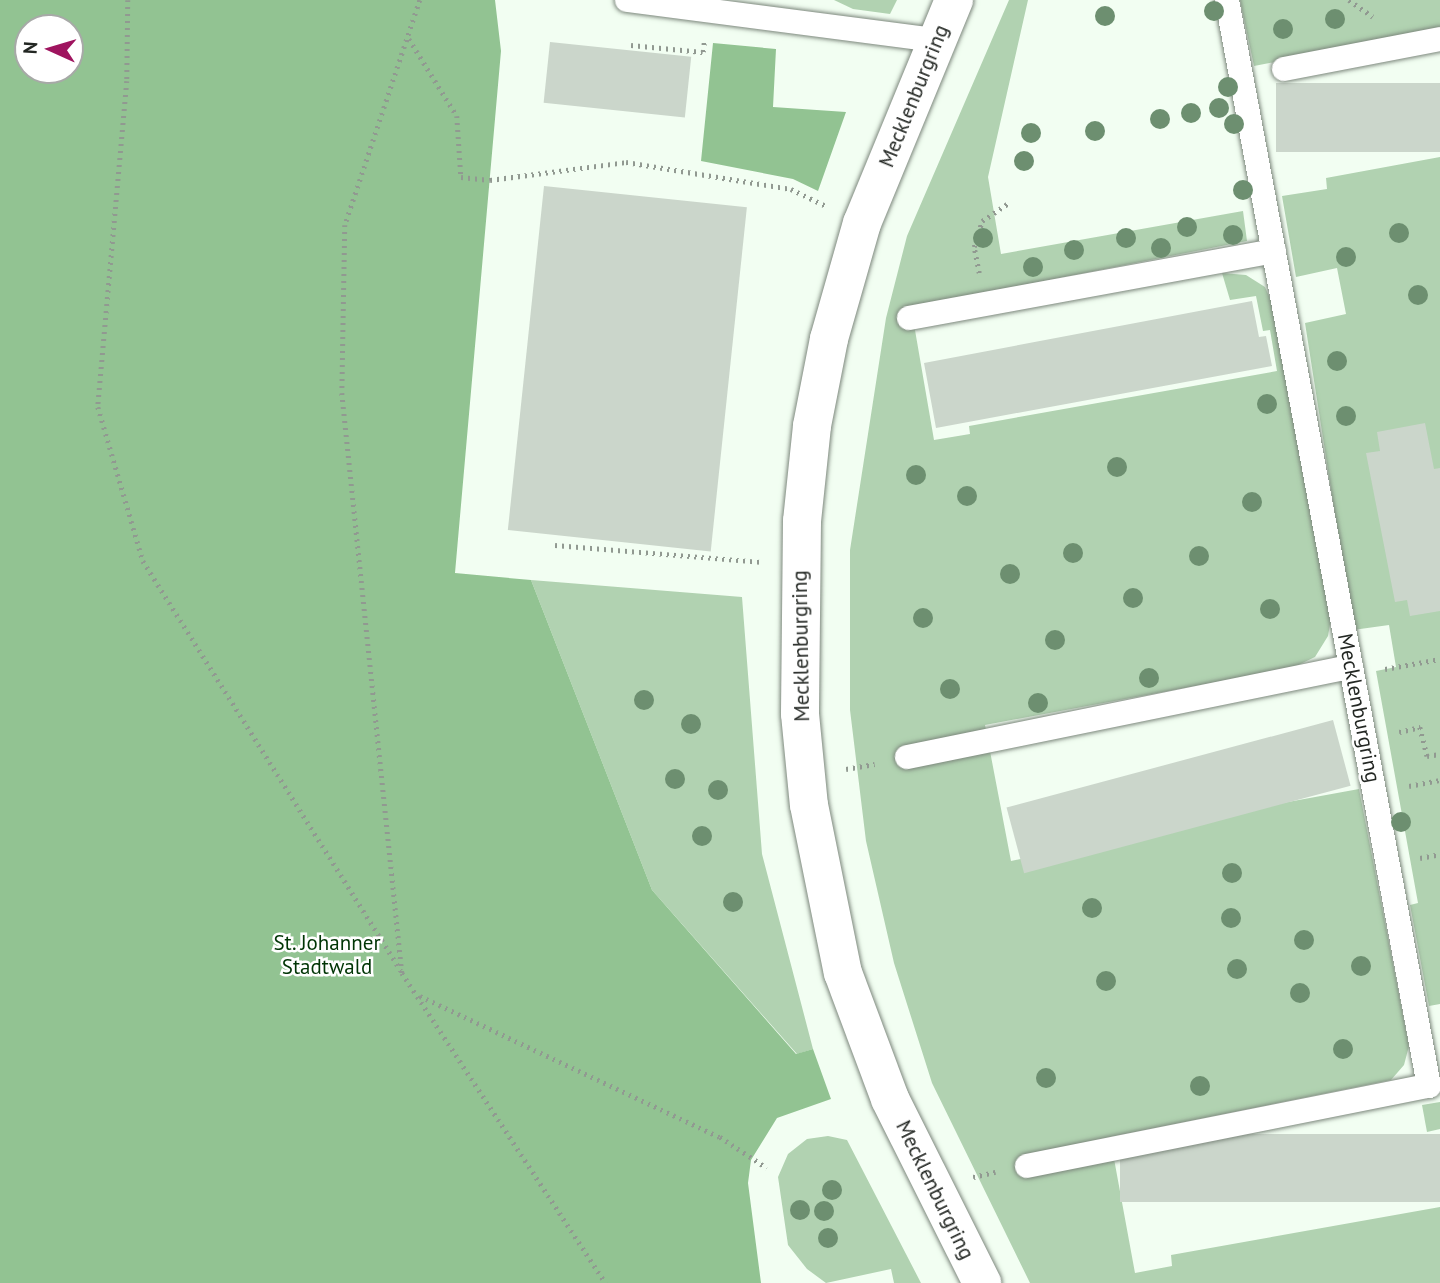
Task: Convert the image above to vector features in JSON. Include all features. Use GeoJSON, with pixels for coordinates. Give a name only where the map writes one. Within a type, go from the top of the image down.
{"type":"FeatureCollection","features":[{"type":"Feature","properties":{"kind":"street","name":"Mecklenburgring"},"geometry":{"type":"LineString","coordinates":[[954,0],[862,223],[829,339],[812,426],[802,521],[799,630],[804,774],[840,961],[863,1035],[933,1191],[982,1283]]}},
{"type":"Feature","properties":{"kind":"lane"},"geometry":{"type":"LineString","coordinates":[[627,0],[937,40]]}},
{"type":"Feature","properties":{"kind":"lane","name":"Mecklenburgring"},"geometry":{"type":"LineString","coordinates":[[1027,1166],[1429,1086],[1227,0]]}},
{"type":"Feature","properties":{"kind":"lane"},"geometry":{"type":"LineString","coordinates":[[1284,69],[1440,39]]}},
{"type":"Feature","properties":{"kind":"lane"},"geometry":{"type":"LineString","coordinates":[[909,318],[1275,251]]}},
{"type":"Feature","properties":{"kind":"lane"},"geometry":{"type":"LineString","coordinates":[[907,757],[1352,671]]}},
{"type":"Feature","properties":{"kind":"path"},"geometry":{"type":"LineString","coordinates":[[128,0],[127,81],[98,407],[143,561],[402,973],[606,1283]]}},
{"type":"Feature","properties":{"kind":"path"},"geometry":{"type":"LineString","coordinates":[[402,973],[342,394],[345,225],[409,39],[419,0]]}},
{"type":"Feature","properties":{"kind":"path"},"geometry":{"type":"LineString","coordinates":[[409,39],[457,116],[461,177],[490,180],[626,162],[791,189],[862,223]]}},
{"type":"Feature","properties":{"kind":"path"},"geometry":{"type":"LineString","coordinates":[[984,305],[974,247],[982,221],[1010,202]]}},
{"type":"Feature","properties":{"kind":"path"},"geometry":{"type":"LineString","coordinates":[[555,545],[747,561]]}},
{"type":"Feature","properties":{"kind":"path"},"geometry":{"type":"LineString","coordinates":[[1352,671],[1440,659]]}},
{"type":"Feature","properties":{"kind":"path"},"geometry":{"type":"LineString","coordinates":[[1399,732],[1420,727],[1427,756],[1440,754]]}},
{"type":"Feature","properties":{"kind":"path"},"geometry":{"type":"LineString","coordinates":[[1409,786],[1440,780]]}},
{"type":"Feature","properties":{"kind":"path"},"geometry":{"type":"LineString","coordinates":[[1413,859],[1440,854]]}},
{"type":"Feature","properties":{"kind":"path"},"geometry":{"type":"LineString","coordinates":[[418,995],[720,1137],[766,1168]]}},
{"type":"Feature","properties":{"kind":"green space","name":"St. Johanner Stadtwald"},"geometry":{"type":"Polygon","coordinates":[[[0,0],[495,0],[501,51],[455,573],[531,580],[652,890],[796,1054],[813,1049],[831,1099],[777,1118],[751,1160],[748,1183],[761,1283],[0,1283],[0,0]]]}},
{"type":"Feature","properties":{"kind":"green space"},"geometry":{"type":"Polygon","coordinates":[[[834,0],[897,0],[890,14],[853,9],[834,0]]]}},
{"type":"Feature","properties":{"kind":"green space"},"geometry":{"type":"Polygon","coordinates":[[[1009,0],[1028,0],[988,177],[1001,254],[1243,211],[1247,241],[911,307],[934,440],[970,434],[969,426],[1277,371],[1270,330],[1263,331],[1256,296],[1230,300],[1222,273],[1246,275],[1265,287],[1273,305],[1333,607],[1328,636],[1315,657],[1292,668],[985,725],[1011,861],[1048,853],[1047,846],[1359,789],[1409,1046],[1404,1065],[1391,1080],[1110,1137],[1135,1273],[1172,1266],[1171,1255],[1440,1207],[1440,1283],[1030,1283],[932,1083],[894,963],[866,841],[850,710],[850,550],[886,318],[907,236],[1009,0]]]}},
{"type":"Feature","properties":{"kind":"green space"},"geometry":{"type":"Polygon","coordinates":[[[1240,0],[1440,0],[1440,31],[1254,66],[1240,0]]]}},
{"type":"Feature","properties":{"kind":"green space"},"geometry":{"type":"Polygon","coordinates":[[[713,43],[776,49],[773,107],[846,112],[818,191],[793,179],[701,161],[713,43]]]}},
{"type":"Feature","properties":{"kind":"green space"},"geometry":{"type":"Polygon","coordinates":[[[1440,157],[1440,1004],[1429,1006],[1410,905],[1418,903],[1376,671],[1396,667],[1389,625],[1353,630],[1305,323],[1346,314],[1337,268],[1296,277],[1282,196],[1327,189],[1326,178],[1440,157]]]}},
{"type":"Feature","properties":{"kind":"green space"},"geometry":{"type":"Polygon","coordinates":[[[531,580],[742,597],[762,854],[813,1049],[797,1054],[652,890],[531,580]]]}},
{"type":"Feature","properties":{"kind":"green space"},"geometry":{"type":"Polygon","coordinates":[[[1440,1102],[1440,1129],[1427,1132],[1422,1105],[1440,1102]]]}},
{"type":"Feature","properties":{"kind":"green space"},"geometry":{"type":"Polygon","coordinates":[[[828,1136],[847,1140],[921,1283],[894,1283],[891,1269],[826,1283],[807,1269],[788,1245],[778,1177],[788,1154],[807,1139],[828,1136]]]}},
{"type":"Feature","properties":{"kind":"building"},"geometry":{"type":"Polygon","coordinates":[[[550,42],[691,57],[685,118],[544,103],[550,42]]]}},
{"type":"Feature","properties":{"kind":"building"},"geometry":{"type":"Polygon","coordinates":[[[1276,83],[1440,83],[1440,152],[1276,152],[1276,83]]]}},
{"type":"Feature","properties":{"kind":"building"},"geometry":{"type":"Polygon","coordinates":[[[544,186],[747,207],[711,551],[508,530],[544,186]]]}},
{"type":"Feature","properties":{"kind":"building"},"geometry":{"type":"Polygon","coordinates":[[[1252,301],[1259,337],[1266,336],[1272,366],[936,428],[924,363],[1252,301]]]}},
{"type":"Feature","properties":{"kind":"building"},"geometry":{"type":"Polygon","coordinates":[[[1425,423],[1434,469],[1440,468],[1440,611],[1410,616],[1407,600],[1395,602],[1366,453],[1380,451],[1377,432],[1425,423]]]}},
{"type":"Feature","properties":{"kind":"building"},"geometry":{"type":"Polygon","coordinates":[[[1333,720],[1351,786],[1024,873],[1007,807],[1333,720]]]}},
{"type":"Feature","properties":{"kind":"building"},"geometry":{"type":"Polygon","coordinates":[[[1120,1134],[1440,1134],[1440,1202],[1120,1202],[1120,1134]]]}}]}
